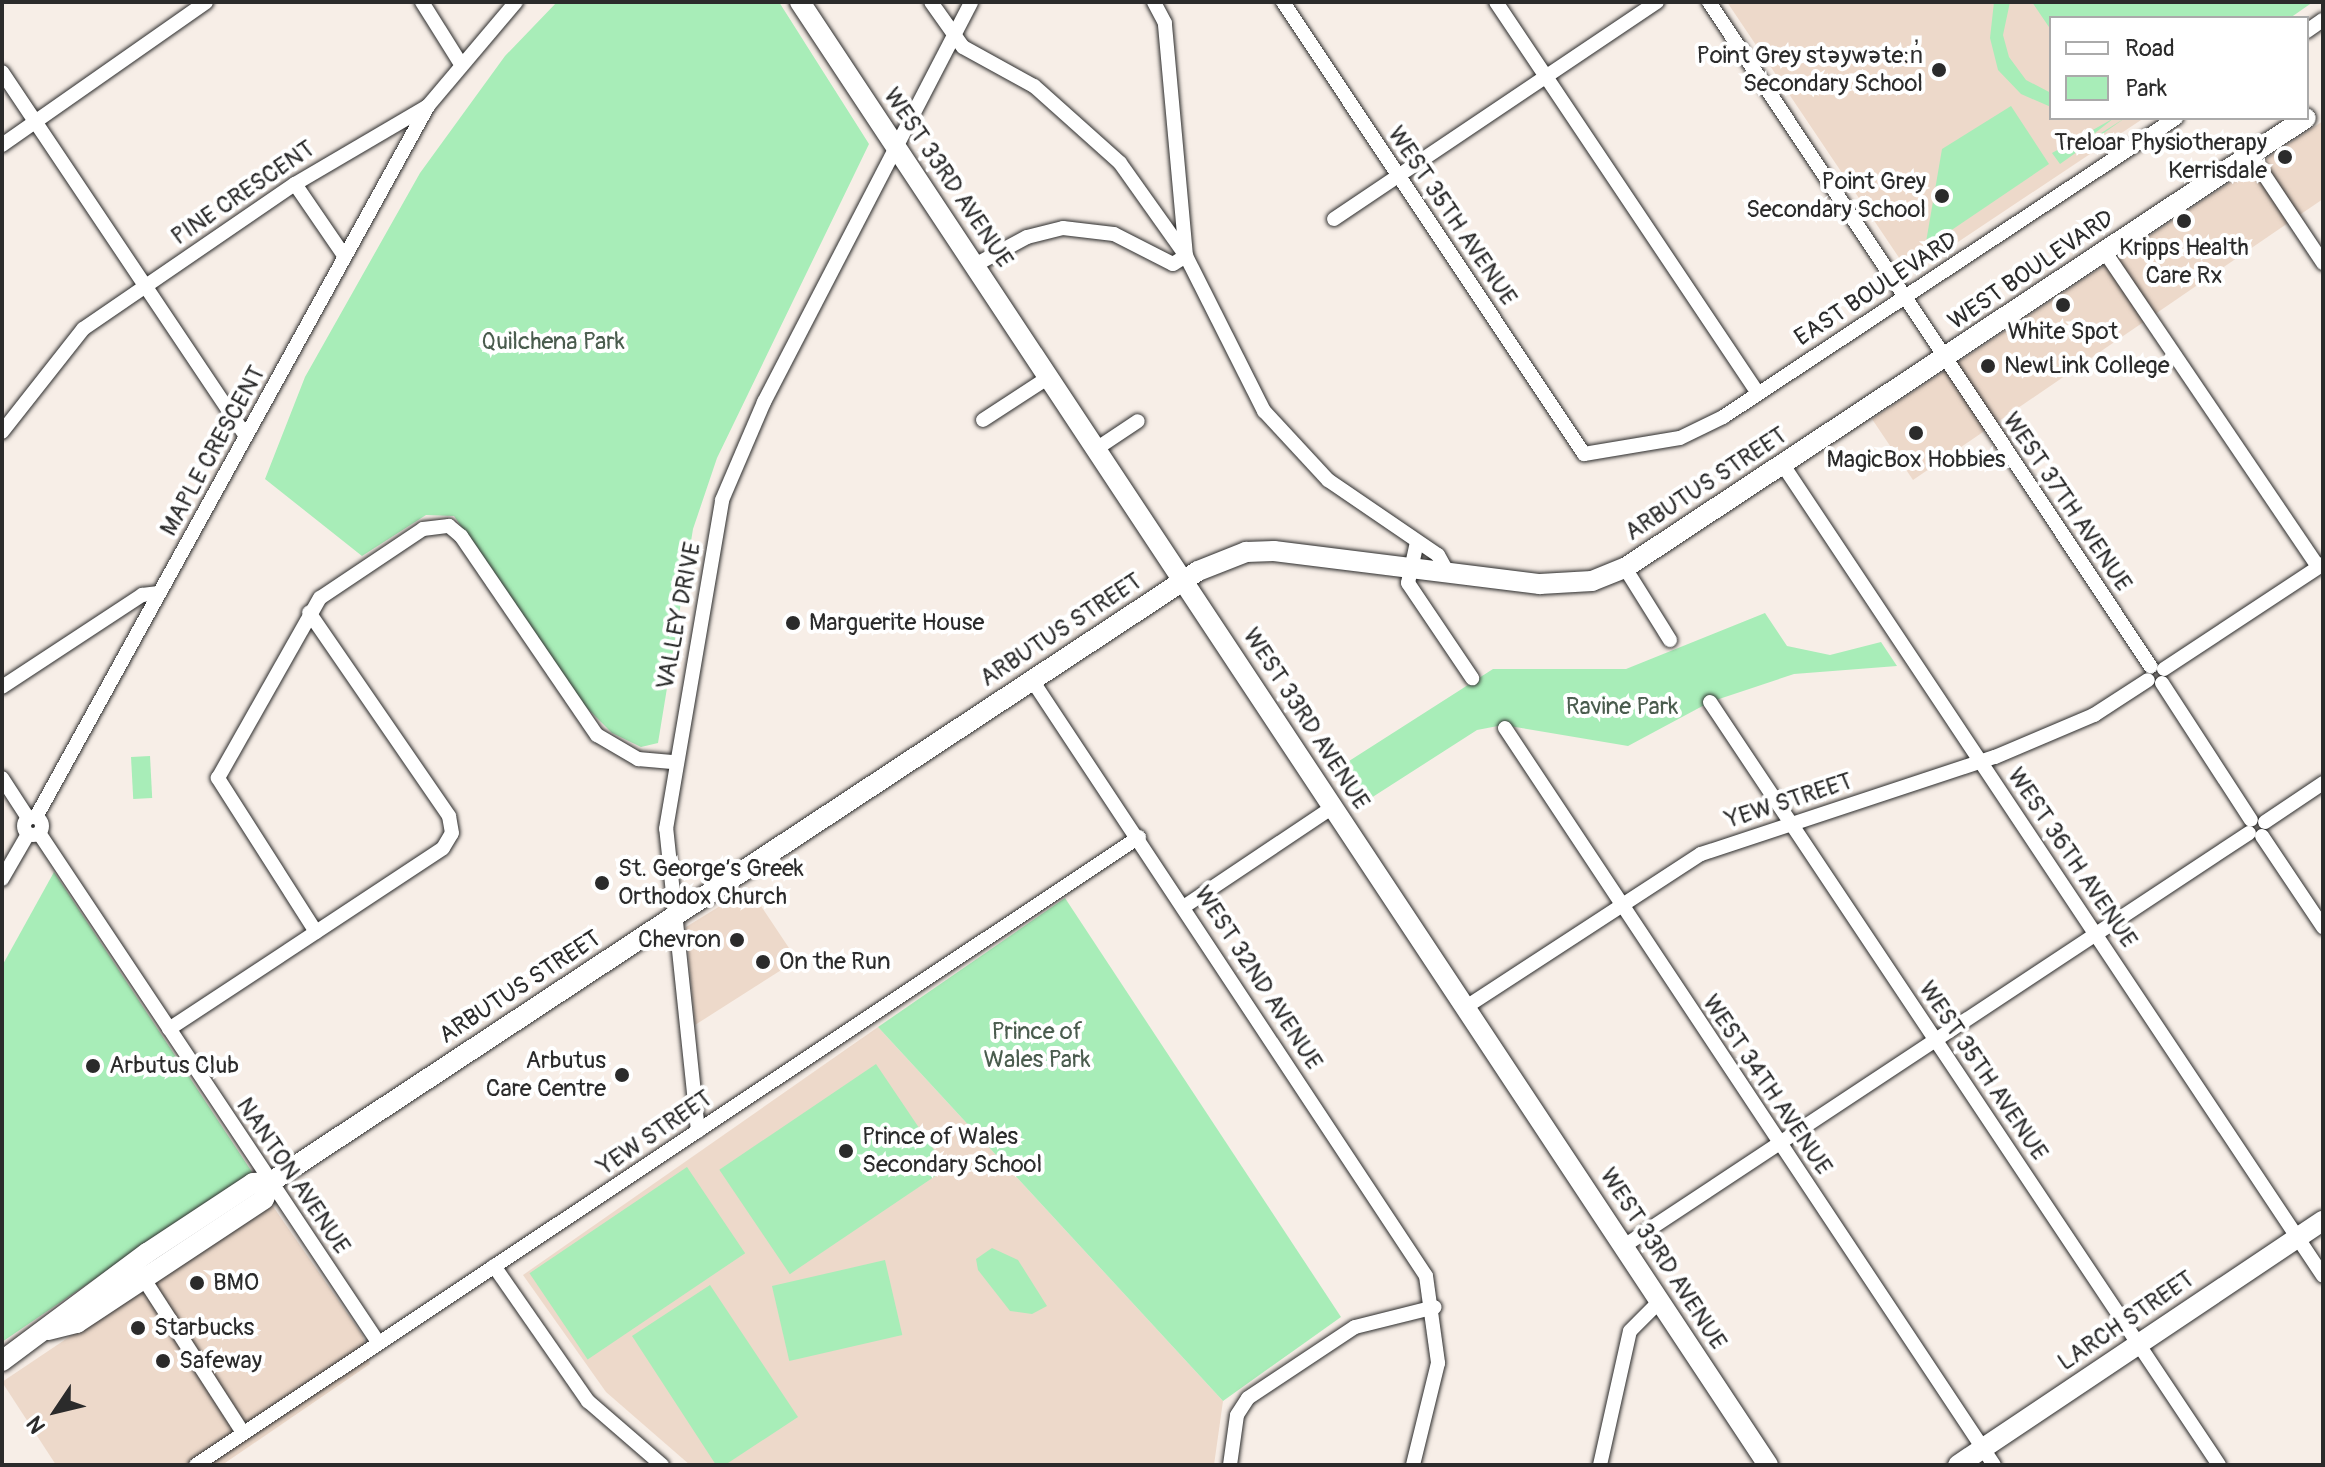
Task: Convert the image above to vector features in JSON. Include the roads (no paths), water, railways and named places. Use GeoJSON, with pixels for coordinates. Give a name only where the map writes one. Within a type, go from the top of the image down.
{"type":"FeatureCollection","features":[{"type":"Feature","properties":{"kind":"main road","name":"WEST 33RD AVENUE"},"geometry":{"type":"LineString","coordinates":[[800,2],[1768,1465]]}},
{"type":"Feature","properties":{"kind":"main road","name":"WEST BOULEVARD"},"geometry":{"type":"LineString","coordinates":[[1945,360],[2304,120]]}},
{"type":"Feature","properties":{"kind":"main road","name":"ARBUTUS STREET"},"geometry":{"type":"LineString","coordinates":[[2,1361],[48,1330],[77,1323],[138,1270],[264,1199],[271,1182],[1184,580],[1246,552],[1274,551],[1565,585],[1625,568],[1945,360]]}},
{"type":"Feature","properties":{"kind":"main road","name":"LARCH STREET"},"geometry":{"type":"LineString","coordinates":[[1958,1465],[1988,1457],[2138,1345],[2323,1221]]}},
{"type":"Feature","properties":{"kind":"street"},"geometry":{"type":"LineString","coordinates":[[2,145],[33,118],[206,2]]}},
{"type":"Feature","properties":{"kind":"street"},"geometry":{"type":"LineString","coordinates":[[422,2],[459,61]]}},
{"type":"Feature","properties":{"kind":"street","name":"PINE CRESCENT"},"geometry":{"type":"LineString","coordinates":[[2,432],[52,361],[145,286],[295,184],[428,106],[459,61],[516,2]]}},
{"type":"Feature","properties":{"kind":"street"},"geometry":{"type":"LineString","coordinates":[[931,2],[952,34],[1081,124],[1127,172],[1186,256],[1264,411],[1328,480],[1438,555],[1448,573]]}},
{"type":"Feature","properties":{"kind":"street","name":"VALLEY DRIVE"},"geometry":{"type":"LineString","coordinates":[[698,1131],[672,918],[666,829],[672,762],[736,463],[971,2]]}},
{"type":"Feature","properties":{"kind":"street"},"geometry":{"type":"LineString","coordinates":[[1154,2],[1165,23],[1186,256]]}},
{"type":"Feature","properties":{"kind":"street","name":"WEST 35TH AVENUE"},"geometry":{"type":"LineString","coordinates":[[1283,2],[1584,454]]}},
{"type":"Feature","properties":{"kind":"street"},"geometry":{"type":"LineString","coordinates":[[1496,2],[1758,394]]}},
{"type":"Feature","properties":{"kind":"street"},"geometry":{"type":"LineString","coordinates":[[1334,219],[1657,2]]}},
{"type":"Feature","properties":{"kind":"street","name":"WEST 37TH AVENUE"},"geometry":{"type":"LineString","coordinates":[[1709,2],[2323,927]]}},
{"type":"Feature","properties":{"kind":"street"},"geometry":{"type":"LineString","coordinates":[[2,72],[246,436]]}},
{"type":"Feature","properties":{"kind":"street","name":"MAPLE CRESCENT"},"geometry":{"type":"LineString","coordinates":[[32,817],[428,106]]}},
{"type":"Feature","properties":{"kind":"street","name":"EAST BOULEVARD"},"geometry":{"type":"LineString","coordinates":[[1584,454],[1680,438],[1758,394],[2173,120]]}},
{"type":"Feature","properties":{"kind":"street"},"geometry":{"type":"LineString","coordinates":[[2251,155],[2323,263]]}},
{"type":"Feature","properties":{"kind":"street"},"geometry":{"type":"LineString","coordinates":[[295,184],[345,257]]}},
{"type":"Feature","properties":{"kind":"street"},"geometry":{"type":"LineString","coordinates":[[975,265],[1027,237],[1063,228],[1114,234],[1173,264],[1186,256]]}},
{"type":"Feature","properties":{"kind":"street"},"geometry":{"type":"LineString","coordinates":[[2105,252],[2320,566]]}},
{"type":"Feature","properties":{"kind":"street"},"geometry":{"type":"LineString","coordinates":[[983,420],[1049,377]]}},
{"type":"Feature","properties":{"kind":"street"},"geometry":{"type":"LineString","coordinates":[[1096,449],[1138,421]]}},
{"type":"Feature","properties":{"kind":"street","name":"WEST 36TH AVENUE"},"geometry":{"type":"LineString","coordinates":[[1783,465],[2323,1276]]}},
{"type":"Feature","properties":{"kind":"street"},"geometry":{"type":"LineString","coordinates":[[316,932],[218,778],[309,612],[436,523],[461,536],[597,735],[638,759],[672,762]]}},
{"type":"Feature","properties":{"kind":"street"},"geometry":{"type":"LineString","coordinates":[[1417,542],[1408,583],[1472,678]]}},
{"type":"Feature","properties":{"kind":"street","name":"YEW STREET"},"geometry":{"type":"LineString","coordinates":[[1466,1007],[1701,854],[1981,762],[2094,715],[2320,566]]}},
{"type":"Feature","properties":{"kind":"street"},"geometry":{"type":"LineString","coordinates":[[1625,568],[1670,640]]}},
{"type":"Feature","properties":{"kind":"street"},"geometry":{"type":"LineString","coordinates":[[2,687],[142,595],[159,593]]}},
{"type":"Feature","properties":{"kind":"street"},"geometry":{"type":"LineString","coordinates":[[169,1029],[443,848],[452,833],[440,803],[309,612]]}},
{"type":"Feature","properties":{"kind":"street","name":"WEST 32ND AVENUE"},"geometry":{"type":"LineString","coordinates":[[1032,680],[1185,906],[1426,1276],[1435,1307],[1438,1363],[1413,1465]]}},
{"type":"Feature","properties":{"kind":"street","name":"WEST 35TH AVENUE"},"geometry":{"type":"LineString","coordinates":[[1710,702],[2219,1465]]}},
{"type":"Feature","properties":{"kind":"street","name":"WEST 34TH AVENUE"},"geometry":{"type":"LineString","coordinates":[[1505,728],[1988,1457]]}},
{"type":"Feature","properties":{"kind":"street"},"geometry":{"type":"LineString","coordinates":[[2,778],[32,817],[33,834],[2,879]]}},
{"type":"Feature","properties":{"kind":"street"},"geometry":{"type":"LineString","coordinates":[[1624,1246],[2323,783]]}},
{"type":"Feature","properties":{"kind":"street"},"geometry":{"type":"LineString","coordinates":[[1185,906],[1333,807]]}},
{"type":"Feature","properties":{"kind":"street","name":"NANTON AVENUE"},"geometry":{"type":"LineString","coordinates":[[33,834],[169,1029],[378,1342]]}},
{"type":"Feature","properties":{"kind":"street","name":"YEW STREET"},"geometry":{"type":"LineString","coordinates":[[196,1465],[241,1430],[494,1266],[1139,837]]}},
{"type":"Feature","properties":{"kind":"street"},"geometry":{"type":"LineString","coordinates":[[494,1266],[588,1401],[662,1465]]}},
{"type":"Feature","properties":{"kind":"street"},"geometry":{"type":"LineString","coordinates":[[138,1270],[241,1430]]}},
{"type":"Feature","properties":{"kind":"street"},"geometry":{"type":"LineString","coordinates":[[1600,1465],[1630,1331],[1660,1301]]}},
{"type":"Feature","properties":{"kind":"street"},"geometry":{"type":"LineString","coordinates":[[1230,1465],[1237,1415],[1248,1398],[1355,1327],[1435,1307]]}},
{"type":"Feature","properties":{"kind":"place","name":"Point Grey stəywəte:n̓ Secondary School"},"geometry":{"type":"Point","coordinates":[1939,70]}},
{"type":"Feature","properties":{"kind":"place","name":"Treloar Physiotherapy Kerrisdale"},"geometry":{"type":"Point","coordinates":[2285,157]}},
{"type":"Feature","properties":{"kind":"place","name":"Point Grey Secondary School"},"geometry":{"type":"Point","coordinates":[1942,196]}},
{"type":"Feature","properties":{"kind":"place","name":"Kripps Health Care Rx"},"geometry":{"type":"Point","coordinates":[2184,221]}},
{"type":"Feature","properties":{"kind":"place","name":"White Spot"},"geometry":{"type":"Point","coordinates":[2063,305]}},
{"type":"Feature","properties":{"kind":"place","name":"NewLink College"},"geometry":{"type":"Point","coordinates":[1988,366]}},
{"type":"Feature","properties":{"kind":"place","name":"MagicBox Hobbies"},"geometry":{"type":"Point","coordinates":[1916,433]}},
{"type":"Feature","properties":{"kind":"place","name":"Marguerite House"},"geometry":{"type":"Point","coordinates":[793,623]}},
{"type":"Feature","properties":{"kind":"place","name":"St. George’s Greek Orthodox Church"},"geometry":{"type":"Point","coordinates":[602,883]}},
{"type":"Feature","properties":{"kind":"place","name":"Chevron"},"geometry":{"type":"Point","coordinates":[737,940]}},
{"type":"Feature","properties":{"kind":"place","name":"On the Run"},"geometry":{"type":"Point","coordinates":[763,962]}},
{"type":"Feature","properties":{"kind":"place","name":"Arbutus Club"},"geometry":{"type":"Point","coordinates":[93,1066]}},
{"type":"Feature","properties":{"kind":"place","name":"Arbutus Care Centre"},"geometry":{"type":"Point","coordinates":[622,1075]}},
{"type":"Feature","properties":{"kind":"place","name":"Prince of Wales Secondary School"},"geometry":{"type":"Point","coordinates":[846,1151]}},
{"type":"Feature","properties":{"kind":"place","name":"BMO"},"geometry":{"type":"Point","coordinates":[197,1283]}},
{"type":"Feature","properties":{"kind":"place","name":"Starbucks"},"geometry":{"type":"Point","coordinates":[138,1328]}},
{"type":"Feature","properties":{"kind":"place","name":"Safeway"},"geometry":{"type":"Point","coordinates":[163,1361]}},
{"type":"Feature","properties":{"kind":"park label","name":"Quilchena Park"},"geometry":{"type":"Point","coordinates":[553,342]}},
{"type":"Feature","properties":{"kind":"park label","name":"Ravine Park"},"geometry":{"type":"Point","coordinates":[1622,707]}},
{"type":"Feature","properties":{"kind":"park label","name":"Prince of Wales Park"},"geometry":{"type":"Point","coordinates":[1037,1046]}}]}
